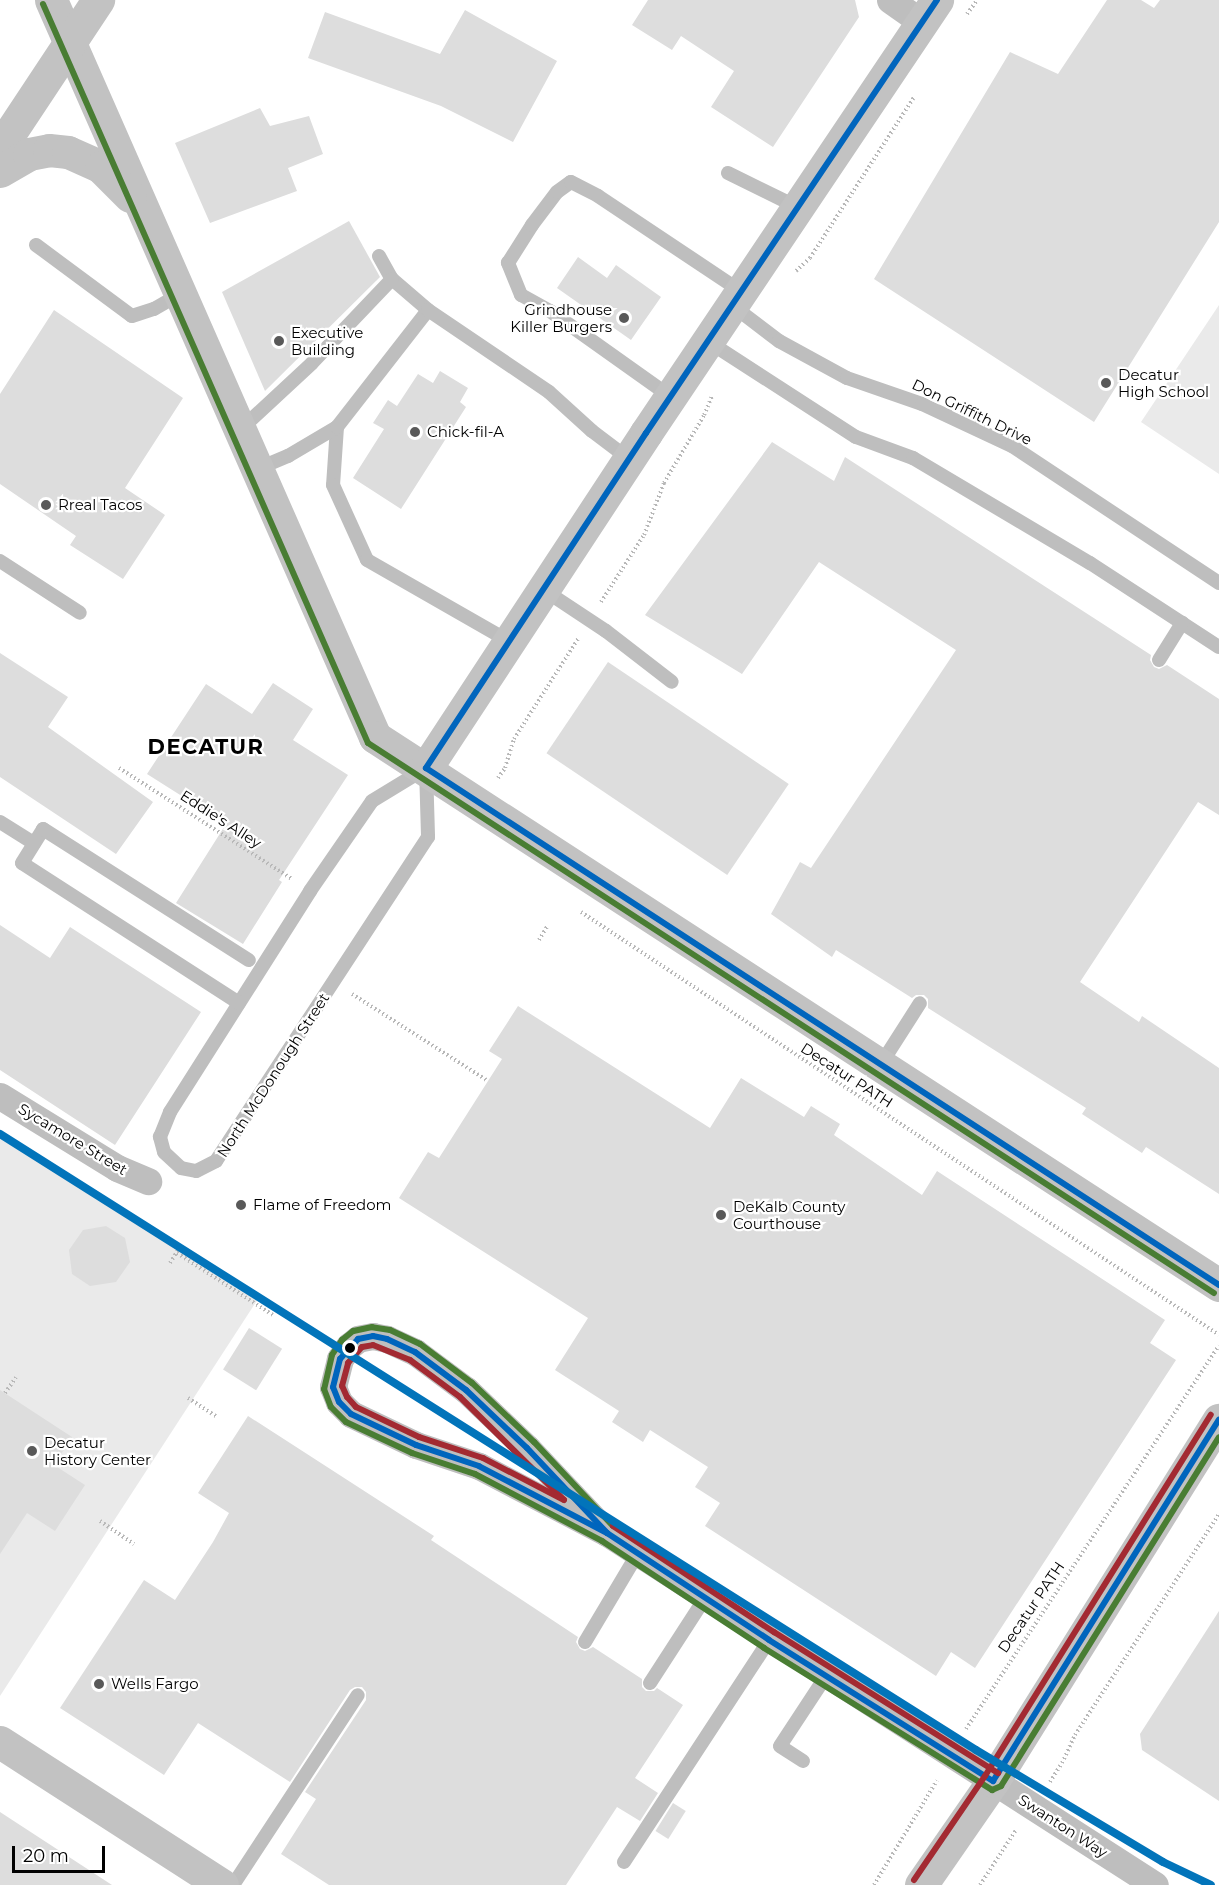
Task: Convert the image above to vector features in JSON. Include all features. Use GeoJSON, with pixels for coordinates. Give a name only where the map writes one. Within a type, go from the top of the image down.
{"type":"FeatureCollection","features":[{"type":"Feature","properties":{"kind":"street"},"geometry":{"type":"LineString","coordinates":[[51,0],[375,737],[1219,1285]]}},
{"type":"Feature","properties":{"kind":"street"},"geometry":{"type":"LineString","coordinates":[[0,148],[98,0]]}},
{"type":"Feature","properties":{"kind":"street"},"geometry":{"type":"LineString","coordinates":[[890,0],[930,11]]}},
{"type":"Feature","properties":{"kind":"street","name":"North McDonough Street"},"geometry":{"type":"LineString","coordinates":[[426,768],[629,459],[930,11]]}},
{"type":"Feature","properties":{"kind":"street"},"geometry":{"type":"LineString","coordinates":[[0,171],[29,154],[49,150],[68,152],[92,161],[106,171],[122,186],[149,221]]}},
{"type":"Feature","properties":{"kind":"street","name":"Sycamore Street"},"geometry":{"type":"LineString","coordinates":[[0,1096],[117,1168],[148,1181]]}},
{"type":"Feature","properties":{"kind":"street","name":"Swanton Way"},"geometry":{"type":"LineString","coordinates":[[608,1533],[466,1390],[424,1359],[387,1339],[373,1336],[358,1340],[349,1346],[340,1359],[333,1387],[339,1402],[351,1414],[416,1445],[479,1467],[608,1533],[769,1640],[993,1780],[1155,1885]]}},
{"type":"Feature","properties":{"kind":"street"},"geometry":{"type":"LineString","coordinates":[[921,1885],[993,1780],[1219,1420]]}},
{"type":"Feature","properties":{"kind":"street"},"geometry":{"type":"LineString","coordinates":[[0,1742],[222,1885]]}},
{"type":"Feature","properties":{"kind":"lane"},"geometry":{"type":"LineString","coordinates":[[728,173],[799,208]]}},
{"type":"Feature","properties":{"kind":"lane","name":"Don Griffith Drive"},"geometry":{"type":"LineString","coordinates":[[671,397],[550,311],[521,295],[508,263],[532,225],[557,192],[571,182],[598,196],[738,299],[779,341],[847,378],[922,404],[1012,446],[1219,583]]}},
{"type":"Feature","properties":{"kind":"lane"},"geometry":{"type":"LineString","coordinates":[[36,245],[132,316],[154,309],[181,294]]}},
{"type":"Feature","properties":{"kind":"lane"},"geometry":{"type":"LineString","coordinates":[[379,256],[392,279],[428,310],[549,392],[592,431],[629,459]]}},
{"type":"Feature","properties":{"kind":"lane"},"geometry":{"type":"LineString","coordinates":[[240,430],[312,363],[392,279]]}},
{"type":"Feature","properties":{"kind":"lane"},"geometry":{"type":"LineString","coordinates":[[257,469],[288,456],[337,427],[428,310]]}},
{"type":"Feature","properties":{"kind":"lane"},"geometry":{"type":"LineString","coordinates":[[709,342],[856,437],[913,458],[1090,563],[1219,647]]}},
{"type":"Feature","properties":{"kind":"lane"},"geometry":{"type":"LineString","coordinates":[[337,427],[333,485],[367,560],[420,588],[510,642]]}},
{"type":"Feature","properties":{"kind":"lane"},"geometry":{"type":"LineString","coordinates":[[0,561],[80,613]]}},
{"type":"Feature","properties":{"kind":"lane"},"geometry":{"type":"LineString","coordinates":[[544,590],[606,631],[672,682]]}},
{"type":"Feature","properties":{"kind":"lane"},"geometry":{"type":"LineString","coordinates":[[1159,660],[1182,623]]}},
{"type":"Feature","properties":{"kind":"lane","name":"North McDonough Street"},"geometry":{"type":"LineString","coordinates":[[426,768],[428,837],[216,1161],[196,1171],[181,1168],[164,1152],[160,1137],[170,1112],[310,891],[372,801],[426,768]]}},
{"type":"Feature","properties":{"kind":"lane"},"geometry":{"type":"LineString","coordinates":[[0,822],[34,843]]}},
{"type":"Feature","properties":{"kind":"lane"},"geometry":{"type":"LineString","coordinates":[[239,1003],[22,863],[44,829],[249,960]]}},
{"type":"Feature","properties":{"kind":"lane"},"geometry":{"type":"LineString","coordinates":[[880,1064],[920,1003]]}},
{"type":"Feature","properties":{"kind":"lane"},"geometry":{"type":"LineString","coordinates":[[585,1642],[638,1553]]}},
{"type":"Feature","properties":{"kind":"lane"},"geometry":{"type":"LineString","coordinates":[[650,1683],[705,1598]]}},
{"type":"Feature","properties":{"kind":"lane"},"geometry":{"type":"LineString","coordinates":[[624,1862],[769,1640]]}},
{"type":"Feature","properties":{"kind":"lane"},"geometry":{"type":"LineString","coordinates":[[803,1761],[780,1746],[826,1676]]}},
{"type":"Feature","properties":{"kind":"lane"},"geometry":{"type":"LineString","coordinates":[[233,1885],[358,1695]]}},
{"type":"Feature","properties":{"kind":"path","name":"Eddie's Alley"},"geometry":{"type":"LineString","coordinates":[[119,768],[310,891]]}},
{"type":"Feature","properties":{"kind":"path","name":"Decatur PATH"},"geometry":{"type":"LineString","coordinates":[[572,907],[1219,1335]]}},
{"type":"Feature","properties":{"kind":"path"},"geometry":{"type":"LineString","coordinates":[[539,940],[548,926]]}},
{"type":"Feature","properties":{"kind":"path"},"geometry":{"type":"LineString","coordinates":[[334,982],[488,1081]]}},
{"type":"Feature","properties":{"kind":"path"},"geometry":{"type":"LineString","coordinates":[[170,1263],[182,1244]]}},
{"type":"Feature","properties":{"kind":"path"},"geometry":{"type":"LineString","coordinates":[[177,1252],[273,1315]]}},
{"type":"Feature","properties":{"kind":"path","name":"Decatur PATH"},"geometry":{"type":"LineString","coordinates":[[874,1885],[979,1707],[1218,1347]]}},
{"type":"Feature","properties":{"kind":"path"},"geometry":{"type":"LineString","coordinates":[[5,1393],[16,1377]]}},
{"type":"Feature","properties":{"kind":"path"},"geometry":{"type":"LineString","coordinates":[[188,1398],[217,1417]]}},
{"type":"Feature","properties":{"kind":"path"},"geometry":{"type":"LineString","coordinates":[[1062,1763],[1075,1736],[1219,1514]]}},
{"type":"Feature","properties":{"kind":"path"},"geometry":{"type":"LineString","coordinates":[[100,1521],[134,1544]]}},
{"type":"Feature","properties":{"kind":"shaded area"},"geometry":{"type":"Polygon","coordinates":[[[1219,305],[1219,474],[1141,422],[1219,305]]]}},
{"type":"Feature","properties":{"kind":"shaded area"},"geometry":{"type":"Polygon","coordinates":[[[0,1131],[258,1299],[0,1696],[0,1131]]]}},
{"type":"Feature","properties":{"kind":"building"},"geometry":{"type":"Polygon","coordinates":[[[648,0],[855,0],[859,17],[773,147],[711,107],[734,71],[681,36],[672,50],[632,25],[648,0]]]}},
{"type":"Feature","properties":{"kind":"building","name":"Decatur High School"},"geometry":{"type":"Polygon","coordinates":[[[1107,0],[1141,0],[1154,8],[1160,0],[1219,0],[1219,222],[1094,422],[874,279],[1010,52],[1058,74],[1107,0]]]}},
{"type":"Feature","properties":{"kind":"building"},"geometry":{"type":"Polygon","coordinates":[[[465,10],[557,61],[513,142],[441,106],[308,58],[325,12],[440,54],[465,10]]]}},
{"type":"Feature","properties":{"kind":"building"},"geometry":{"type":"Polygon","coordinates":[[[260,108],[270,126],[309,116],[323,154],[288,168],[297,191],[210,223],[175,143],[260,108]]]}},
{"type":"Feature","properties":{"kind":"building","name":"Executive Building"},"geometry":{"type":"Polygon","coordinates":[[[349,221],[380,277],[265,391],[222,292],[349,221]]]}},
{"type":"Feature","properties":{"kind":"building","name":"Grindhouse Killer Burgers"},"geometry":{"type":"Polygon","coordinates":[[[578,257],[607,278],[616,265],[661,297],[631,340],[557,288],[578,257]]]}},
{"type":"Feature","properties":{"kind":"building"},"geometry":{"type":"Polygon","coordinates":[[[54,310],[183,398],[125,488],[165,515],[123,579],[70,545],[76,536],[0,484],[0,394],[54,310]]]}},
{"type":"Feature","properties":{"kind":"building"},"geometry":{"type":"Polygon","coordinates":[[[440,371],[468,388],[460,402],[466,407],[401,509],[353,478],[384,429],[373,423],[388,400],[397,406],[418,374],[433,383],[440,371]]]}},
{"type":"Feature","properties":{"kind":"building"},"geometry":{"type":"Polygon","coordinates":[[[772,442],[834,481],[845,457],[1151,655],[1150,660],[1154,667],[1159,669],[1167,665],[1219,699],[1219,815],[1198,802],[1080,982],[1139,1022],[1142,1016],[1219,1068],[1219,1194],[1146,1147],[1142,1153],[1082,1114],[1086,1108],[928,1008],[928,999],[924,995],[916,995],[912,998],[836,950],[832,957],[771,914],[800,862],[811,868],[956,650],[819,562],[742,674],[645,615],[772,442]]]}},
{"type":"Feature","properties":{"kind":"building"},"geometry":{"type":"Polygon","coordinates":[[[0,653],[68,697],[48,727],[153,802],[116,854],[0,777],[0,653]]]}},
{"type":"Feature","properties":{"kind":"building"},"geometry":{"type":"Polygon","coordinates":[[[608,662],[789,784],[727,875],[546,753],[608,662]]]}},
{"type":"Feature","properties":{"kind":"building"},"geometry":{"type":"Polygon","coordinates":[[[273,683],[313,709],[293,740],[348,775],[279,880],[282,882],[243,944],[176,903],[226,824],[147,774],[206,684],[252,714],[273,683]]]}},
{"type":"Feature","properties":{"kind":"building"},"geometry":{"type":"Polygon","coordinates":[[[0,925],[50,958],[70,927],[201,1012],[115,1145],[0,1070],[0,925]]]}},
{"type":"Feature","properties":{"kind":"building"},"geometry":{"type":"Polygon","coordinates":[[[518,1006],[710,1128],[741,1078],[804,1117],[811,1106],[840,1124],[834,1135],[922,1195],[937,1171],[1165,1320],[1150,1343],[1176,1360],[975,1668],[951,1652],[936,1676],[705,1526],[720,1503],[695,1487],[708,1467],[650,1430],[643,1442],[612,1422],[619,1411],[555,1370],[588,1318],[399,1198],[428,1152],[439,1158],[502,1059],[489,1051],[518,1006]]]}},
{"type":"Feature","properties":{"kind":"building"},"geometry":{"type":"Polygon","coordinates":[[[106,1226],[125,1238],[130,1262],[116,1282],[90,1286],[72,1274],[69,1250],[83,1230],[106,1226]]]}},
{"type":"Feature","properties":{"kind":"building"},"geometry":{"type":"Polygon","coordinates":[[[249,1328],[282,1349],[256,1390],[223,1370],[249,1328]]]}},
{"type":"Feature","properties":{"kind":"building","name":"Decatur History Center"},"geometry":{"type":"Polygon","coordinates":[[[0,1390],[72,1437],[54,1465],[85,1485],[55,1531],[27,1513],[0,1554],[0,1390]]]}},
{"type":"Feature","properties":{"kind":"building"},"geometry":{"type":"Polygon","coordinates":[[[248,1416],[434,1536],[431,1540],[578,1637],[576,1642],[580,1649],[585,1651],[593,1647],[642,1679],[642,1687],[646,1691],[654,1691],[657,1688],[683,1705],[635,1778],[658,1793],[640,1821],[617,1807],[566,1885],[329,1885],[281,1854],[316,1799],[305,1792],[366,1700],[366,1692],[362,1687],[350,1690],[290,1782],[198,1723],[164,1775],[60,1708],[144,1580],[175,1600],[213,1542],[229,1513],[198,1493],[248,1416]]]}},
{"type":"Feature","properties":{"kind":"building"},"geometry":{"type":"Polygon","coordinates":[[[1219,1611],[1219,1801],[1142,1750],[1140,1734],[1219,1611]]]}},
{"type":"Feature","properties":{"kind":"building"},"geometry":{"type":"Polygon","coordinates":[[[673,1803],[686,1811],[668,1839],[656,1831],[673,1803]]]}},
{"type":"Feature","properties":{"kind":"building"},"geometry":{"type":"Polygon","coordinates":[[[0,1812],[112,1885],[0,1885],[0,1812]]]}},
{"type":"Feature","properties":{"kind":"transit line"},"geometry":{"type":"LineString","coordinates":[[937,0],[646,433],[426,768],[1219,1285]]}},
{"type":"Feature","properties":{"kind":"transit line"},"geometry":{"type":"LineString","coordinates":[[43,4],[368,743],[1214,1293]]}},
{"type":"Feature","properties":{"kind":"transit line"},"geometry":{"type":"LineString","coordinates":[[0,1134],[976,1750],[1163,1862],[1211,1885]]}},
{"type":"Feature","properties":{"kind":"transit line"},"geometry":{"type":"LineString","coordinates":[[613,1526],[534,1442],[472,1383],[420,1344],[390,1330],[372,1327],[353,1331],[342,1340],[332,1355],[324,1389],[331,1407],[346,1422],[412,1453],[475,1474],[602,1541],[764,1648],[992,1790],[1001,1786],[1219,1437]]}},
{"type":"Feature","properties":{"kind":"transit line"},"geometry":{"type":"LineString","coordinates":[[373,1336],[387,1339],[415,1352],[466,1390],[527,1448],[607,1533],[479,1466],[416,1445],[351,1414],[339,1402],[333,1387],[340,1359],[358,1339],[373,1336]]}},
{"type":"Feature","properties":{"kind":"transit line"},"geometry":{"type":"LineString","coordinates":[[373,1345],[410,1360],[460,1397],[564,1500],[483,1458],[419,1437],[356,1407],[347,1397],[342,1386],[348,1363],[362,1347],[373,1345]]}},
{"type":"Feature","properties":{"kind":"transit line"},"geometry":{"type":"LineString","coordinates":[[914,1880],[985,1776],[1211,1415]]}},
{"type":"Feature","properties":{"kind":"transit line"},"geometry":{"type":"LineString","coordinates":[[607,1533],[769,1640],[993,1781],[1219,1420]]}},
{"type":"Feature","properties":{"kind":"transit line"},"geometry":{"type":"LineString","coordinates":[[613,1526],[774,1632],[998,1773]]}},
{"type":"Feature","properties":{"kind":"place","name":"Grindhouse Killer Burgers"},"geometry":{"type":"Point","coordinates":[624,318]}},
{"type":"Feature","properties":{"kind":"place","name":"Executive Building"},"geometry":{"type":"Point","coordinates":[279,341]}},
{"type":"Feature","properties":{"kind":"place","name":"Decatur High School"},"geometry":{"type":"Point","coordinates":[1106,383]}},
{"type":"Feature","properties":{"kind":"place","name":"Chick-fil-A"},"geometry":{"type":"Point","coordinates":[415,432]}},
{"type":"Feature","properties":{"kind":"place","name":"Rreal Tacos"},"geometry":{"type":"Point","coordinates":[46,505]}},
{"type":"Feature","properties":{"kind":"place","name":"Flame of Freedom"},"geometry":{"type":"Point","coordinates":[241,1205]}},
{"type":"Feature","properties":{"kind":"place","name":"DeKalb County Courthouse"},"geometry":{"type":"Point","coordinates":[721,1215]}},
{"type":"Feature","properties":{"kind":"place","name":"Decatur History Center"},"geometry":{"type":"Point","coordinates":[32,1451]}},
{"type":"Feature","properties":{"kind":"place","name":"Wells Fargo"},"geometry":{"type":"Point","coordinates":[99,1684]}},
{"type":"Feature","properties":{"kind":"district","name":"DECATUR"},"geometry":{"type":"Point","coordinates":[206,747]}}]}
